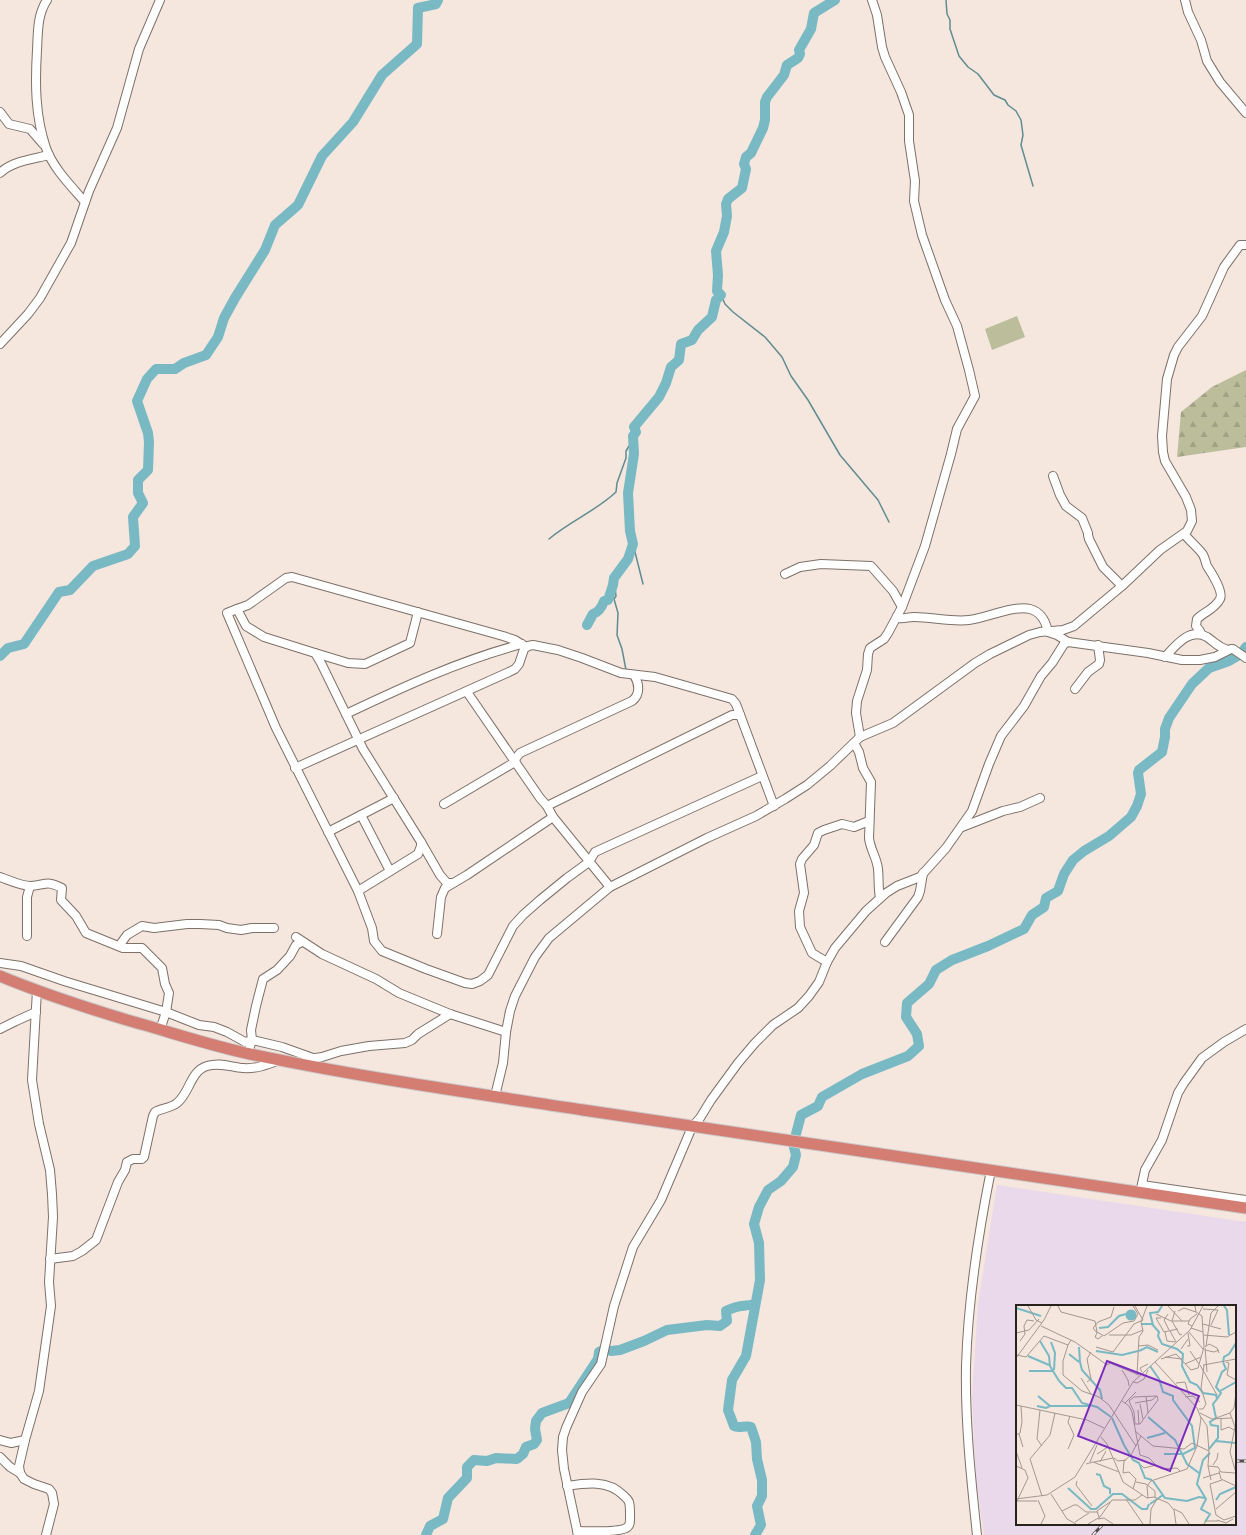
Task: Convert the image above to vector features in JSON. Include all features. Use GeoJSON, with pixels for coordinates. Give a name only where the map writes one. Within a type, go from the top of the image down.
{"type":"FeatureCollection","features":[{"type":"Feature","properties":{"kind":"highway"},"geometry":{"type":"LineString","coordinates":[[0,976],[89,1008],[160,1030],[248,1053],[405,1083],[692,1127],[990,1170],[1141,1189],[1246,1208]]}},
{"type":"Feature","properties":{"kind":"street"},"geometry":{"type":"LineString","coordinates":[[47,0],[42,7],[38,23],[35,68],[37,110],[47,151]]}},
{"type":"Feature","properties":{"kind":"street"},"geometry":{"type":"LineString","coordinates":[[0,344],[28,314],[40,298],[71,243],[85,202],[117,128],[139,49],[160,0]]}},
{"type":"Feature","properties":{"kind":"street"},"geometry":{"type":"LineString","coordinates":[[872,0],[877,15],[885,57],[901,92],[909,115],[910,141],[915,181],[914,201],[922,235],[945,300],[957,326],[975,396],[957,429],[924,546],[902,607],[884,639],[870,648],[868,654],[868,670],[857,701],[857,740],[863,768],[871,782],[869,838],[870,846],[878,869],[878,887],[880,898]]}},
{"type":"Feature","properties":{"kind":"street"},"geometry":{"type":"LineString","coordinates":[[1185,0],[1188,12],[1201,40],[1207,61],[1220,82],[1246,113]]}},
{"type":"Feature","properties":{"kind":"street"},"geometry":{"type":"LineString","coordinates":[[0,112],[9,124],[30,129],[47,151],[62,175],[85,202]]}},
{"type":"Feature","properties":{"kind":"street"},"geometry":{"type":"LineString","coordinates":[[0,173],[9,166],[47,151]]}},
{"type":"Feature","properties":{"kind":"street"},"geometry":{"type":"LineString","coordinates":[[495,1096],[503,1063],[506,1032],[515,996],[535,957],[549,938],[610,887],[774,806],[807,785],[830,766],[857,740],[893,723],[975,663],[990,654],[1029,635],[1040,632],[1063,630],[1074,626],[1122,586],[1160,550],[1187,531],[1192,521],[1191,510],[1186,498],[1165,461],[1162,444],[1167,379],[1178,347],[1202,316],[1224,267],[1243,245],[1246,237]]}},
{"type":"Feature","properties":{"kind":"street"},"geometry":{"type":"LineString","coordinates":[[1053,476],[1066,506],[1082,518],[1089,539],[1103,567],[1122,586]]}},
{"type":"Feature","properties":{"kind":"street"},"geometry":{"type":"LineString","coordinates":[[1184,534],[1203,553],[1206,565],[1214,576],[1215,583],[1221,595],[1220,599],[1212,609],[1203,613],[1197,619],[1196,626],[1200,631],[1199,634]]}},
{"type":"Feature","properties":{"kind":"street"},"geometry":{"type":"LineString","coordinates":[[785,574],[800,567],[821,564],[871,566],[892,591],[902,607]]}},
{"type":"Feature","properties":{"kind":"street"},"geometry":{"type":"LineString","coordinates":[[524,646],[503,636],[289,577],[283,579],[248,605],[227,613],[272,721],[358,891],[372,928],[374,941],[382,950],[464,983],[472,984],[480,981],[488,975],[508,935],[524,915],[567,878],[589,862],[595,852],[762,776]]}},
{"type":"Feature","properties":{"kind":"street"},"geometry":{"type":"LineString","coordinates":[[237,609],[246,626],[264,637],[348,664],[366,664],[410,644],[418,612]]}},
{"type":"Feature","properties":{"kind":"street"},"geometry":{"type":"LineString","coordinates":[[897,616],[898,618],[902,619],[915,617],[968,620],[1010,610],[1030,609],[1039,614],[1046,622],[1048,632]]}},
{"type":"Feature","properties":{"kind":"street"},"geometry":{"type":"LineString","coordinates":[[1048,632],[1057,635],[1068,642],[1098,645],[1182,660],[1200,660],[1215,657],[1228,650]]}},
{"type":"Feature","properties":{"kind":"street"},"geometry":{"type":"LineString","coordinates":[[1165,656],[1188,635],[1199,634],[1212,641],[1218,647],[1228,650],[1233,649],[1246,658]]}},
{"type":"Feature","properties":{"kind":"street"},"geometry":{"type":"LineString","coordinates":[[567,1486],[589,1483],[606,1484],[614,1487],[629,1502],[630,1524],[626,1532],[610,1531],[577,1533],[567,1486],[562,1450],[563,1437],[582,1392],[601,1364],[614,1306],[633,1247],[661,1200],[692,1127],[700,1118],[738,1063],[755,1043],[774,1025],[798,1008],[809,996],[819,982],[827,962],[840,941],[866,911],[880,898],[897,886],[920,877],[946,848],[972,811],[1001,736],[1024,706],[1041,676],[1052,663],[1064,644],[1068,642]]}},
{"type":"Feature","properties":{"kind":"street"},"geometry":{"type":"LineString","coordinates":[[346,714],[380,697],[473,659],[533,645],[558,650],[621,673],[654,677],[732,699],[736,704],[774,806]]}},
{"type":"Feature","properties":{"kind":"street"},"geometry":{"type":"LineString","coordinates":[[1075,689],[1088,672],[1099,664],[1100,660],[1098,645]]}},
{"type":"Feature","properties":{"kind":"street"},"geometry":{"type":"LineString","coordinates":[[295,768],[467,692],[515,669],[519,664],[524,646]]}},
{"type":"Feature","properties":{"kind":"street"},"geometry":{"type":"LineString","coordinates":[[315,653],[358,740],[421,842],[440,876],[448,883],[453,883]]}},
{"type":"Feature","properties":{"kind":"street"},"geometry":{"type":"LineString","coordinates":[[444,804],[515,762],[520,753],[632,701],[638,690],[639,682],[634,675]]}},
{"type":"Feature","properties":{"kind":"street"},"geometry":{"type":"LineString","coordinates":[[467,692],[547,806],[553,817],[610,887]]}},
{"type":"Feature","properties":{"kind":"street"},"geometry":{"type":"LineString","coordinates":[[547,806],[732,716],[740,715]]}},
{"type":"Feature","properties":{"kind":"street"},"geometry":{"type":"LineString","coordinates":[[328,832],[394,798]]}},
{"type":"Feature","properties":{"kind":"street"},"geometry":{"type":"LineString","coordinates":[[962,827],[1003,811],[1020,807],[1040,798]]}},
{"type":"Feature","properties":{"kind":"street"},"geometry":{"type":"LineString","coordinates":[[361,815],[390,871]]}},
{"type":"Feature","properties":{"kind":"street"},"geometry":{"type":"LineString","coordinates":[[442,895],[445,888],[467,875],[553,817]]}},
{"type":"Feature","properties":{"kind":"street"},"geometry":{"type":"LineString","coordinates":[[827,962],[812,954],[800,927],[799,911],[804,893],[800,864],[802,859],[814,844],[818,833],[842,824],[854,827],[869,821]]}},
{"type":"Feature","properties":{"kind":"street"},"geometry":{"type":"LineString","coordinates":[[358,891],[418,854],[421,842]]}},
{"type":"Feature","properties":{"kind":"street"},"geometry":{"type":"LineString","coordinates":[[418,854],[427,856],[432,861]]}},
{"type":"Feature","properties":{"kind":"street"},"geometry":{"type":"LineString","coordinates":[[885,942],[918,897],[923,873]]}},
{"type":"Feature","properties":{"kind":"street"},"geometry":{"type":"LineString","coordinates":[[437,934],[442,895],[440,876]]}},
{"type":"Feature","properties":{"kind":"street"},"geometry":{"type":"LineString","coordinates":[[0,877],[30,886],[46,883],[62,888],[61,900],[76,916],[86,933],[123,948],[142,948],[162,968],[165,984],[169,993],[166,1012],[160,1030]]}},
{"type":"Feature","properties":{"kind":"street"},"geometry":{"type":"LineString","coordinates":[[27,936],[27,897],[30,886]]}},
{"type":"Feature","properties":{"kind":"street"},"geometry":{"type":"LineString","coordinates":[[119,946],[127,935],[142,926],[154,928],[200,924],[219,925],[226,928],[241,930],[252,928],[274,928]]}},
{"type":"Feature","properties":{"kind":"street"},"geometry":{"type":"LineString","coordinates":[[248,1053],[252,1040],[251,1030],[263,979],[277,970],[290,956],[299,939],[322,954],[376,979],[399,993],[450,1014],[506,1032]]}},
{"type":"Feature","properties":{"kind":"street"},"geometry":{"type":"LineString","coordinates":[[0,963],[21,966],[64,981],[166,1012],[199,1025],[214,1027],[245,1042],[252,1040],[282,1047],[313,1058]]}},
{"type":"Feature","properties":{"kind":"street"},"geometry":{"type":"LineString","coordinates":[[20,1473],[20,1458],[41,1381],[50,1317],[50,1259],[53,1206],[50,1170],[39,1124],[32,1080],[37,990]]}},
{"type":"Feature","properties":{"kind":"street"},"geometry":{"type":"LineString","coordinates":[[0,1030],[16,1020],[36,1012]]}},
{"type":"Feature","properties":{"kind":"street"},"geometry":{"type":"LineString","coordinates":[[294,1062],[369,1046],[401,1044],[412,1040],[418,1034],[450,1014]]}},
{"type":"Feature","properties":{"kind":"street"},"geometry":{"type":"LineString","coordinates":[[1246,1029],[1212,1050],[1202,1058],[1193,1069],[1178,1093],[1162,1140],[1145,1170],[1141,1189],[1246,1200]]}},
{"type":"Feature","properties":{"kind":"street"},"geometry":{"type":"LineString","coordinates":[[50,1259],[73,1256],[96,1240],[118,1182],[124,1173],[127,1162],[133,1159],[142,1159],[144,1157],[155,1112],[177,1103],[186,1093],[198,1070],[215,1064],[252,1068],[266,1066],[282,1059]]}},
{"type":"Feature","properties":{"kind":"street"},"geometry":{"type":"LineString","coordinates":[[977,1535],[967,1434],[966,1366],[973,1274],[980,1222],[990,1170]]}},
{"type":"Feature","properties":{"kind":"street"},"geometry":{"type":"LineString","coordinates":[[0,1440],[11,1443],[25,1440]]}},
{"type":"Feature","properties":{"kind":"street"},"geometry":{"type":"LineString","coordinates":[[0,1457],[10,1467],[20,1473],[28,1482],[49,1489],[52,1493],[54,1504],[46,1535]]}},
{"type":"Feature","properties":{"kind":"shaded area"},"geometry":{"type":"Polygon","coordinates":[[[997,1185],[1246,1222],[1246,1535],[984,1535],[976,1481],[972,1396],[978,1304],[997,1185]]]}},
{"type":"Feature","properties":{"kind":"green space"},"geometry":{"type":"Polygon","coordinates":[[[1017,316],[1025,337],[992,350],[985,329],[1017,316]]]}},
{"type":"Feature","properties":{"kind":"green space"},"geometry":{"type":"Polygon","coordinates":[[[1246,370],[1246,447],[1177,457],[1181,412],[1212,387],[1246,370]]]}},
{"type":"Feature","properties":{"kind":"waterway"},"geometry":{"type":"LineString","coordinates":[[0,656],[8,648],[24,644],[59,592],[70,590],[93,566],[128,554],[135,546],[133,517],[143,503],[138,493],[138,480],[148,470],[149,442],[148,433],[137,401],[147,379],[156,369],[175,369],[184,363],[206,355],[218,337],[224,318],[235,298],[265,250],[275,225],[298,205],[322,156],[353,122],[382,75],[417,44],[418,8],[436,4],[438,0]]}},
{"type":"Feature","properties":{"kind":"waterway"},"geometry":{"type":"LineString","coordinates":[[587,625],[593,614],[600,609],[604,601],[608,600],[614,578],[628,559],[633,544],[630,531],[628,493],[634,454],[633,436],[636,432],[634,427],[659,397],[666,383],[671,367],[679,360],[681,344],[692,340],[698,330],[712,317],[716,300],[721,295],[717,291],[718,275],[716,251],[724,232],[727,216],[726,204],[728,199],[742,188],[746,169],[744,164],[746,157],[751,153],[763,128],[765,120],[765,102],[767,97],[784,75],[787,65],[798,58],[800,54],[799,50],[811,29],[814,13],[835,0]]}},
{"type":"Feature","properties":{"kind":"waterway"},"geometry":{"type":"LineString","coordinates":[[946,0],[947,14],[950,20],[950,29],[959,56],[968,67],[978,74],[994,95],[1005,100],[1008,105],[1016,111],[1021,120],[1023,135],[1021,145],[1033,186]]}},
{"type":"Feature","properties":{"kind":"waterway"},"geometry":{"type":"LineString","coordinates":[[721,295],[725,304],[765,337],[782,357],[791,376],[808,400],[840,455],[878,500],[889,522]]}},
{"type":"Feature","properties":{"kind":"waterway"},"geometry":{"type":"LineString","coordinates":[[549,539],[600,505],[616,492],[617,483],[626,458],[626,451],[629,446],[633,444]]}},
{"type":"Feature","properties":{"kind":"waterway"},"geometry":{"type":"LineString","coordinates":[[633,544],[643,584]]}},
{"type":"Feature","properties":{"kind":"waterway"},"geometry":{"type":"LineString","coordinates":[[614,578],[616,596],[614,599],[618,613],[617,635],[622,649],[626,670]]}},
{"type":"Feature","properties":{"kind":"waterway"},"geometry":{"type":"LineString","coordinates":[[796,1134],[801,1115],[818,1106],[822,1097],[862,1074],[908,1056],[919,1046],[917,1034],[906,1017],[907,1003],[929,984],[936,970],[952,960],[988,946],[1024,929],[1032,915],[1044,907],[1046,898],[1058,891],[1064,874],[1073,860],[1084,851],[1109,836],[1131,817],[1141,794],[1138,773],[1139,770],[1162,752],[1165,729],[1169,718],[1192,684],[1209,668],[1229,661],[1241,654],[1246,647]]}},
{"type":"Feature","properties":{"kind":"waterway"},"geometry":{"type":"LineString","coordinates":[[755,1535],[761,1525],[757,1506],[762,1496],[762,1480],[757,1459],[756,1442],[751,1427],[734,1426],[728,1410],[732,1380],[746,1356],[760,1280],[759,1243],[754,1224],[759,1207],[768,1190],[781,1181],[793,1167],[796,1155],[794,1147]]}},
{"type":"Feature","properties":{"kind":"waterway"},"geometry":{"type":"LineString","coordinates":[[611,1351],[620,1350],[667,1330],[707,1325],[720,1326],[727,1321],[726,1311],[737,1306],[755,1304]]}},
{"type":"Feature","properties":{"kind":"waterway"},"geometry":{"type":"LineString","coordinates":[[426,1535],[430,1526],[443,1519],[448,1498],[467,1478],[467,1467],[474,1460],[487,1461],[496,1458],[517,1459],[523,1454],[526,1447],[534,1444],[537,1440],[535,1429],[536,1421],[542,1413],[569,1403],[598,1359],[599,1352],[601,1351]]}},
{"type":"Feature","properties":{"kind":"railway"},"geometry":{"type":"LineString","coordinates":[[1236,1461],[1246,1461]]}},
{"type":"Feature","properties":{"kind":"railway"},"geometry":{"type":"LineString","coordinates":[[1093,1535],[1102,1525]]}}]}
